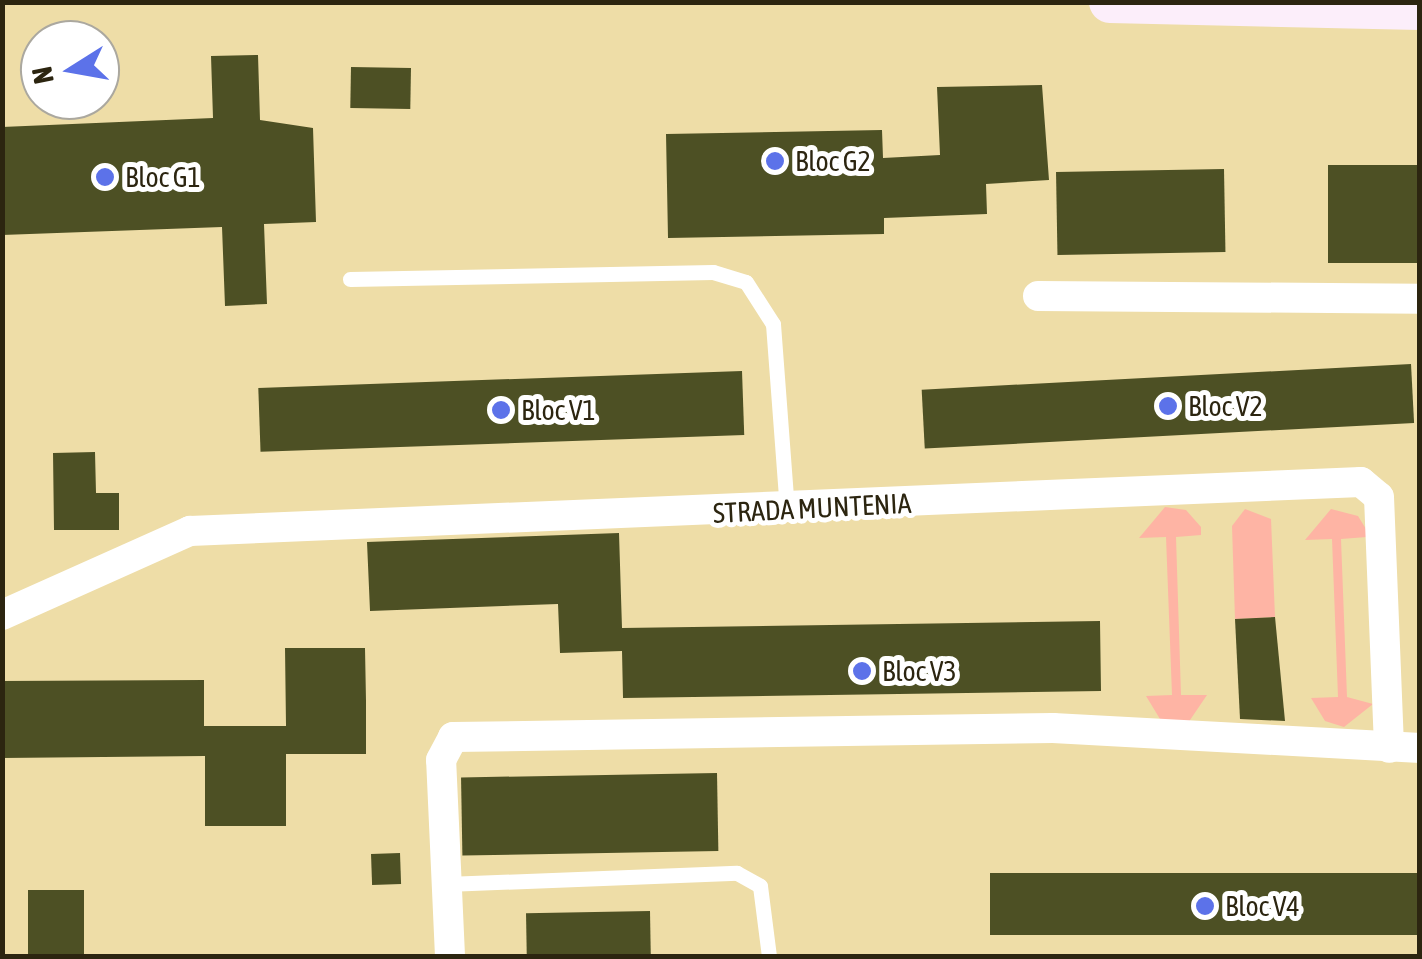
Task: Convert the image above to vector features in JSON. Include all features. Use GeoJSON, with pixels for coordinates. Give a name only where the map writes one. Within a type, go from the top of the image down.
{"type":"FeatureCollection","features":[{"type":"Feature","properties":{"kind":"main road"},"geometry":{"type":"LineString","coordinates":[[1110,2],[1420,9]]}},
{"type":"Feature","properties":{"kind":"street"},"geometry":{"type":"LineString","coordinates":[[1038,296],[1420,299]]}},
{"type":"Feature","properties":{"kind":"street","name":"STRADA MUNTENIA"},"geometry":{"type":"LineString","coordinates":[[2,614],[190,532],[1371,483],[1379,497],[1404,748],[1053,728],[453,737],[441,760],[450,956]]}},
{"type":"Feature","properties":{"kind":"lane"},"geometry":{"type":"LineString","coordinates":[[350,280],[713,272],[746,282],[773,324],[787,510]]}},
{"type":"Feature","properties":{"kind":"lane"},"geometry":{"type":"LineString","coordinates":[[446,884],[737,873],[760,886],[769,956]]}},
{"type":"Feature","properties":{"kind":"shaded area"},"geometry":{"type":"Polygon","coordinates":[[[1165,507],[1186,510],[1201,527],[1201,535],[1176,537],[1181,695],[1207,695],[1188,723],[1160,719],[1146,696],[1172,695],[1166,537],[1139,538],[1165,507]]]}},
{"type":"Feature","properties":{"kind":"shaded area"},"geometry":{"type":"Polygon","coordinates":[[[1245,509],[1271,519],[1275,617],[1235,619],[1232,526],[1245,509]]]}},
{"type":"Feature","properties":{"kind":"shaded area"},"geometry":{"type":"Polygon","coordinates":[[[1331,509],[1358,516],[1367,537],[1341,539],[1347,697],[1373,704],[1344,727],[1325,721],[1311,698],[1338,697],[1332,539],[1305,540],[1331,509]]]}},
{"type":"Feature","properties":{"kind":"building"},"geometry":{"type":"Polygon","coordinates":[[[258,55],[260,120],[313,128],[316,222],[264,224],[267,304],[225,306],[222,227],[2,235],[2,127],[213,118],[211,56],[258,55]]]}},
{"type":"Feature","properties":{"kind":"building"},"geometry":{"type":"Polygon","coordinates":[[[351,67],[411,68],[410,109],[350,108],[351,67]]]}},
{"type":"Feature","properties":{"kind":"building","name":"Bloc G2"},"geometry":{"type":"Polygon","coordinates":[[[1042,85],[1049,180],[986,184],[987,214],[884,218],[884,234],[668,238],[666,134],[882,130],[883,158],[940,155],[937,87],[1042,85]]]}},
{"type":"Feature","properties":{"kind":"building"},"geometry":{"type":"Polygon","coordinates":[[[1328,165],[1420,165],[1420,263],[1328,263],[1328,165]]]}},
{"type":"Feature","properties":{"kind":"building"},"geometry":{"type":"Polygon","coordinates":[[[1224,169],[1225,252],[1057,255],[1056,172],[1224,169]]]}},
{"type":"Feature","properties":{"kind":"building","name":"Bloc V2"},"geometry":{"type":"Polygon","coordinates":[[[1411,364],[1414,423],[925,449],[922,390],[1411,364]]]}},
{"type":"Feature","properties":{"kind":"building","name":"Bloc V1"},"geometry":{"type":"Polygon","coordinates":[[[742,371],[744,435],[261,452],[258,388],[742,371]]]}},
{"type":"Feature","properties":{"kind":"building"},"geometry":{"type":"Polygon","coordinates":[[[95,452],[96,493],[119,493],[119,530],[54,530],[53,453],[95,452]]]}},
{"type":"Feature","properties":{"kind":"building","name":"Bloc V3"},"geometry":{"type":"Polygon","coordinates":[[[619,533],[622,628],[1100,621],[1101,691],[623,698],[622,651],[560,653],[558,604],[370,611],[367,542],[619,533]]]}},
{"type":"Feature","properties":{"kind":"building"},"geometry":{"type":"Polygon","coordinates":[[[1275,617],[1285,721],[1240,719],[1235,619],[1275,617]]]}},
{"type":"Feature","properties":{"kind":"building"},"geometry":{"type":"Polygon","coordinates":[[[285,648],[365,648],[366,701],[366,754],[286,754],[286,826],[205,826],[205,756],[2,758],[2,681],[204,680],[204,726],[286,726],[285,648]]]}},
{"type":"Feature","properties":{"kind":"building"},"geometry":{"type":"Polygon","coordinates":[[[717,773],[718,851],[462,855],[461,777],[717,773]]]}},
{"type":"Feature","properties":{"kind":"building"},"geometry":{"type":"Polygon","coordinates":[[[400,853],[401,884],[372,885],[371,854],[400,853]]]}},
{"type":"Feature","properties":{"kind":"building","name":"Bloc V4"},"geometry":{"type":"Polygon","coordinates":[[[990,873],[1420,873],[1420,935],[990,935],[990,873]]]}},
{"type":"Feature","properties":{"kind":"building"},"geometry":{"type":"Polygon","coordinates":[[[28,890],[84,890],[84,956],[28,956],[28,890]]]}},
{"type":"Feature","properties":{"kind":"building"},"geometry":{"type":"Polygon","coordinates":[[[650,911],[651,956],[527,956],[526,913],[650,911]]]}},
{"type":"Feature","properties":{"kind":"place","name":"Bloc G2"},"geometry":{"type":"Point","coordinates":[775,161]}},
{"type":"Feature","properties":{"kind":"place","name":"Bloc G1"},"geometry":{"type":"Point","coordinates":[105,177]}},
{"type":"Feature","properties":{"kind":"place","name":"Bloc V2"},"geometry":{"type":"Point","coordinates":[1168,406]}},
{"type":"Feature","properties":{"kind":"place","name":"Bloc V1"},"geometry":{"type":"Point","coordinates":[501,410]}},
{"type":"Feature","properties":{"kind":"place","name":"Bloc V3"},"geometry":{"type":"Point","coordinates":[862,671]}},
{"type":"Feature","properties":{"kind":"place","name":"Bloc V4"},"geometry":{"type":"Point","coordinates":[1205,906]}}]}
